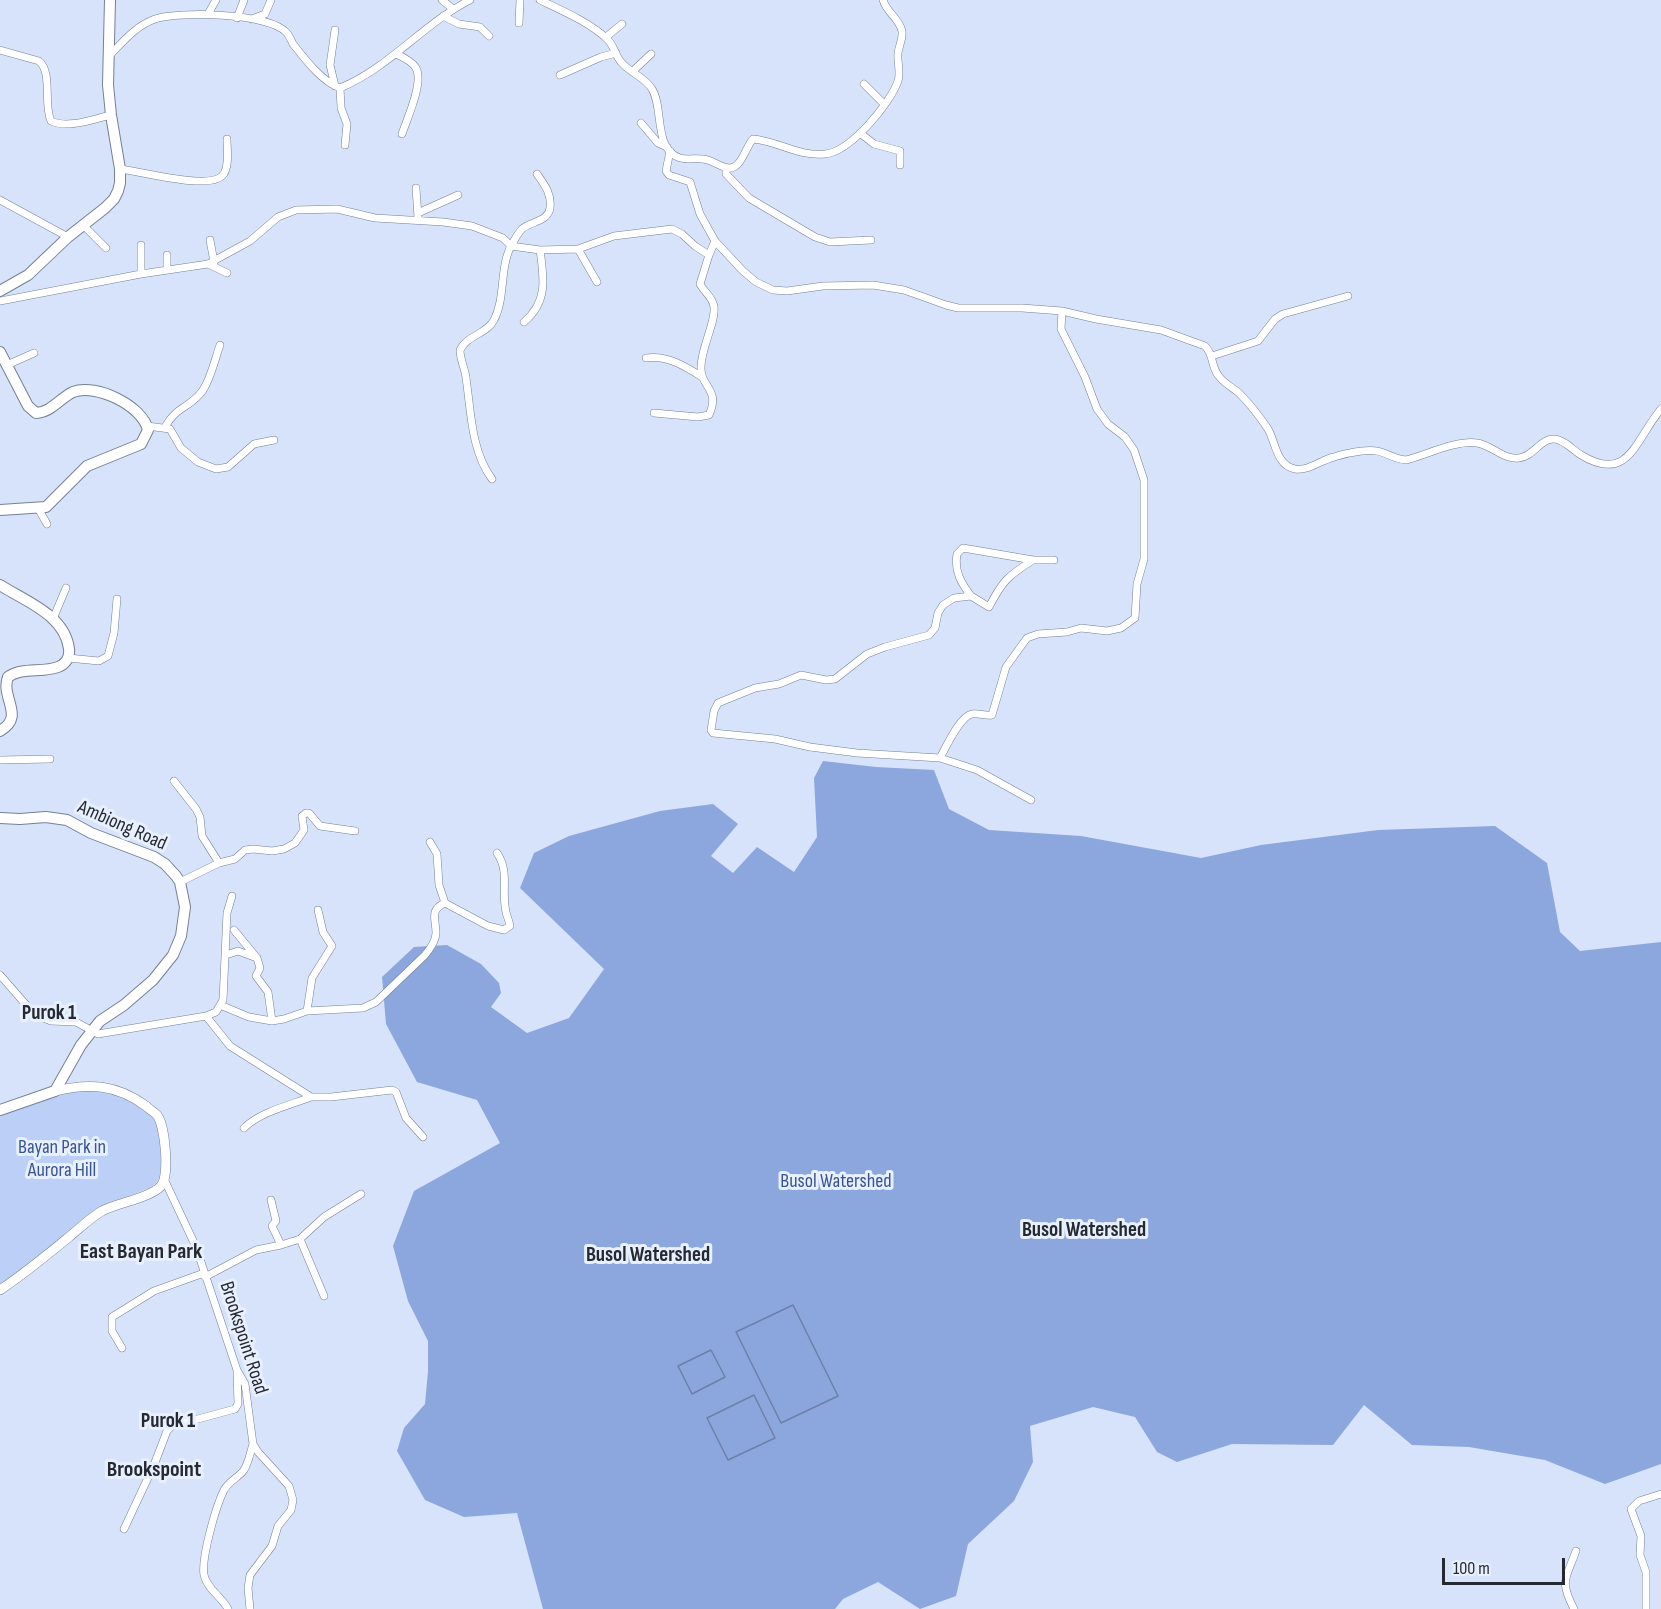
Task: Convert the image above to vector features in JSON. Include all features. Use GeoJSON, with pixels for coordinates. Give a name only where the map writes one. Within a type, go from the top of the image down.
{"type":"FeatureCollection","features":[{"type":"Feature","properties":{"kind":"main road"},"geometry":{"type":"LineString","coordinates":[[0,291],[28,275],[68,237],[114,199],[120,183],[120,169],[111,115],[108,57],[110,0]]}},
{"type":"Feature","properties":{"kind":"main road"},"geometry":{"type":"LineString","coordinates":[[0,352],[28,406],[36,413],[47,411],[73,392],[93,390],[105,393],[123,403],[138,413],[147,426],[147,434],[141,444],[87,466],[50,504],[38,508],[0,510]]}},
{"type":"Feature","properties":{"kind":"main road"},"geometry":{"type":"LineString","coordinates":[[0,585],[57,622],[68,638],[70,652],[62,666],[20,672],[8,677],[6,691],[12,715],[6,727],[0,731]]}},
{"type":"Feature","properties":{"kind":"main road","name":"Ambiong Road"},"geometry":{"type":"LineString","coordinates":[[0,818],[46,817],[67,820],[154,857],[165,864],[180,882]]}},
{"type":"Feature","properties":{"kind":"main road"},"geometry":{"type":"LineString","coordinates":[[0,1110],[55,1091],[92,1030],[100,1021],[153,980],[173,955],[184,922],[180,882]]}},
{"type":"Feature","properties":{"kind":"street"},"geometry":{"type":"LineString","coordinates":[[208,14],[216,0]]}},
{"type":"Feature","properties":{"kind":"street"},"geometry":{"type":"LineString","coordinates":[[237,18],[244,0]]}},
{"type":"Feature","properties":{"kind":"street"},"geometry":{"type":"LineString","coordinates":[[249,20],[265,14],[271,0]]}},
{"type":"Feature","properties":{"kind":"street"},"geometry":{"type":"LineString","coordinates":[[442,0],[453,9]]}},
{"type":"Feature","properties":{"kind":"street"},"geometry":{"type":"LineString","coordinates":[[337,87],[353,82],[396,54],[443,16],[470,0]]}},
{"type":"Feature","properties":{"kind":"street"},"geometry":{"type":"LineString","coordinates":[[519,22],[520,0]]}},
{"type":"Feature","properties":{"kind":"street"},"geometry":{"type":"LineString","coordinates":[[540,0],[606,37],[622,63],[652,88],[668,149],[666,171],[669,175],[690,182],[700,214],[715,241],[756,282],[773,290],[873,285],[904,290],[957,308],[1022,308],[1062,311],[1167,331],[1205,346],[1212,356],[1215,371],[1220,378],[1239,393],[1260,418],[1282,462],[1295,469],[1304,469],[1335,456],[1363,451],[1386,452],[1406,460],[1463,443],[1474,442],[1487,445],[1505,456],[1521,458],[1536,450],[1548,439],[1559,440],[1588,459],[1613,466],[1628,455],[1661,409]]}},
{"type":"Feature","properties":{"kind":"street"},"geometry":{"type":"LineString","coordinates":[[642,123],[658,143],[680,158],[710,160],[726,168],[735,166],[742,160],[753,139],[765,140],[790,150],[819,155],[829,154],[848,145],[884,104],[898,80],[898,53],[902,42],[902,29],[898,21],[886,9],[883,0]]}},
{"type":"Feature","properties":{"kind":"street"},"geometry":{"type":"LineString","coordinates":[[108,57],[125,39],[154,20],[184,14],[208,14],[275,24],[286,32],[293,44],[310,63],[337,87]]}},
{"type":"Feature","properties":{"kind":"street"},"geometry":{"type":"LineString","coordinates":[[443,16],[459,24],[480,27],[489,36]]}},
{"type":"Feature","properties":{"kind":"street"},"geometry":{"type":"LineString","coordinates":[[606,37],[622,24]]}},
{"type":"Feature","properties":{"kind":"street"},"geometry":{"type":"LineString","coordinates":[[335,30],[330,65],[347,124],[345,145]]}},
{"type":"Feature","properties":{"kind":"street"},"geometry":{"type":"LineString","coordinates":[[0,50],[39,61],[44,65],[46,105],[51,121],[57,124],[72,124],[111,115]]}},
{"type":"Feature","properties":{"kind":"street"},"geometry":{"type":"LineString","coordinates":[[560,75],[616,53]]}},
{"type":"Feature","properties":{"kind":"street"},"geometry":{"type":"LineString","coordinates":[[396,54],[415,66],[419,75],[402,134]]}},
{"type":"Feature","properties":{"kind":"street"},"geometry":{"type":"LineString","coordinates":[[633,72],[651,54]]}},
{"type":"Feature","properties":{"kind":"street"},"geometry":{"type":"LineString","coordinates":[[864,84],[884,104]]}},
{"type":"Feature","properties":{"kind":"street"},"geometry":{"type":"LineString","coordinates":[[860,133],[874,144],[900,151],[900,165]]}},
{"type":"Feature","properties":{"kind":"street"},"geometry":{"type":"LineString","coordinates":[[120,169],[208,183],[225,172],[227,139]]}},
{"type":"Feature","properties":{"kind":"street"},"geometry":{"type":"LineString","coordinates":[[726,168],[726,174],[749,198],[814,237],[830,242],[871,240]]}},
{"type":"Feature","properties":{"kind":"street"},"geometry":{"type":"LineString","coordinates":[[492,479],[480,459],[460,350],[468,340],[494,322],[511,246],[522,230],[547,216],[550,208],[548,189],[537,174]]}},
{"type":"Feature","properties":{"kind":"street"},"geometry":{"type":"LineString","coordinates":[[416,188],[419,222]]}},
{"type":"Feature","properties":{"kind":"street"},"geometry":{"type":"LineString","coordinates":[[418,213],[458,195]]}},
{"type":"Feature","properties":{"kind":"street"},"geometry":{"type":"LineString","coordinates":[[0,200],[68,237]]}},
{"type":"Feature","properties":{"kind":"street"},"geometry":{"type":"LineString","coordinates":[[0,301],[141,273],[211,263],[250,241],[278,218],[296,210],[337,209],[375,218],[472,226],[503,238],[511,246],[540,250],[578,249],[614,236],[672,229],[710,255]]}},
{"type":"Feature","properties":{"kind":"street"},"geometry":{"type":"LineString","coordinates":[[83,225],[106,248]]}},
{"type":"Feature","properties":{"kind":"street"},"geometry":{"type":"LineString","coordinates":[[210,240],[211,263]]}},
{"type":"Feature","properties":{"kind":"street"},"geometry":{"type":"LineString","coordinates":[[702,377],[703,350],[715,312],[711,297],[700,284],[715,241]]}},
{"type":"Feature","properties":{"kind":"street"},"geometry":{"type":"LineString","coordinates":[[141,245],[141,273]]}},
{"type":"Feature","properties":{"kind":"street"},"geometry":{"type":"LineString","coordinates":[[578,249],[597,282]]}},
{"type":"Feature","properties":{"kind":"street"},"geometry":{"type":"LineString","coordinates":[[524,322],[542,298],[543,270],[540,250]]}},
{"type":"Feature","properties":{"kind":"street"},"geometry":{"type":"LineString","coordinates":[[167,255],[167,270]]}},
{"type":"Feature","properties":{"kind":"street"},"geometry":{"type":"LineString","coordinates":[[211,263],[227,273]]}},
{"type":"Feature","properties":{"kind":"street"},"geometry":{"type":"LineString","coordinates":[[1212,356],[1258,341],[1275,319],[1283,314],[1348,297]]}},
{"type":"Feature","properties":{"kind":"street"},"geometry":{"type":"LineString","coordinates":[[940,758],[966,717],[972,714],[992,715],[1006,667],[1027,638],[1038,634],[1067,632],[1081,628],[1107,631],[1121,628],[1135,618],[1137,584],[1144,559],[1144,480],[1134,450],[1125,437],[1101,416],[1097,409],[1085,377],[1061,329],[1062,311]]}},
{"type":"Feature","properties":{"kind":"street"},"geometry":{"type":"LineString","coordinates":[[165,427],[171,415],[196,398],[204,389],[220,345]]}},
{"type":"Feature","properties":{"kind":"street"},"geometry":{"type":"LineString","coordinates":[[7,365],[34,353]]}},
{"type":"Feature","properties":{"kind":"street"},"geometry":{"type":"LineString","coordinates":[[646,358],[654,357],[674,361],[702,377],[712,390],[713,398],[709,415],[698,417],[654,412]]}},
{"type":"Feature","properties":{"kind":"street"},"geometry":{"type":"LineString","coordinates":[[147,426],[170,429],[181,448],[198,462],[216,469],[228,467],[254,444],[274,440]]}},
{"type":"Feature","properties":{"kind":"street"},"geometry":{"type":"LineString","coordinates":[[38,508],[47,524]]}},
{"type":"Feature","properties":{"kind":"street"},"geometry":{"type":"LineString","coordinates":[[1033,560],[1012,573],[1000,585],[989,607],[971,596],[960,581],[956,558],[960,550],[968,548],[1033,560],[1054,560]]}},
{"type":"Feature","properties":{"kind":"street"},"geometry":{"type":"LineString","coordinates":[[57,622],[66,588]]}},
{"type":"Feature","properties":{"kind":"street"},"geometry":{"type":"LineString","coordinates":[[971,596],[954,598],[943,605],[938,613],[935,628],[928,635],[867,654],[835,678],[826,680],[801,675],[779,684],[755,688],[718,703],[714,711],[711,730],[718,735],[740,735],[856,753],[940,758],[978,770],[1031,800]]}},
{"type":"Feature","properties":{"kind":"street"},"geometry":{"type":"LineString","coordinates":[[68,658],[99,661],[108,656],[114,633],[117,598]]}},
{"type":"Feature","properties":{"kind":"street"},"geometry":{"type":"LineString","coordinates":[[0,760],[50,759]]}},
{"type":"Feature","properties":{"kind":"street"},"geometry":{"type":"LineString","coordinates":[[174,782],[196,809],[200,817],[202,836],[219,863]]}},
{"type":"Feature","properties":{"kind":"street"},"geometry":{"type":"LineString","coordinates":[[180,882],[219,863],[235,858],[245,850],[272,851],[295,843],[304,830],[302,816],[306,813],[309,813],[320,826],[355,831]]}},
{"type":"Feature","properties":{"kind":"street"},"geometry":{"type":"LineString","coordinates":[[430,842],[437,854],[439,885],[445,903],[494,929],[504,930],[508,928],[510,921],[506,912],[505,872],[497,853]]}},
{"type":"Feature","properties":{"kind":"street"},"geometry":{"type":"LineString","coordinates":[[0,975],[40,1017],[51,1021],[76,1022],[98,1034],[206,1016],[216,1012],[223,1000],[227,913],[232,896]]}},
{"type":"Feature","properties":{"kind":"street"},"geometry":{"type":"LineString","coordinates":[[220,1005],[260,1020],[272,1021],[307,1011],[363,1008],[376,1002],[430,947],[436,932],[434,912],[438,906],[445,903]]}},
{"type":"Feature","properties":{"kind":"street"},"geometry":{"type":"LineString","coordinates":[[307,1011],[312,978],[332,946],[323,932],[318,910]]}},
{"type":"Feature","properties":{"kind":"street"},"geometry":{"type":"LineString","coordinates":[[234,930],[257,958],[260,968],[256,976],[268,992],[272,1021]]}},
{"type":"Feature","properties":{"kind":"street"},"geometry":{"type":"LineString","coordinates":[[229,954],[238,951],[257,958]]}},
{"type":"Feature","properties":{"kind":"street"},"geometry":{"type":"LineString","coordinates":[[206,1016],[230,1046],[311,1097]]}},
{"type":"Feature","properties":{"kind":"street"},"geometry":{"type":"LineString","coordinates":[[0,1290],[103,1211],[153,1191],[161,1186],[164,1179],[166,1169],[163,1135],[157,1115],[138,1101],[118,1091],[100,1086],[79,1085],[55,1091]]}},
{"type":"Feature","properties":{"kind":"street"},"geometry":{"type":"LineString","coordinates":[[244,1128],[250,1122],[267,1114],[311,1097],[392,1090],[396,1092],[406,1118],[423,1137]]}},
{"type":"Feature","properties":{"kind":"street","name":"Brookspoint Road"},"geometry":{"type":"LineString","coordinates":[[164,1179],[196,1247],[204,1275],[222,1319],[237,1370],[244,1384],[253,1444]]}},
{"type":"Feature","properties":{"kind":"street"},"geometry":{"type":"LineString","coordinates":[[122,1348],[112,1331],[112,1317],[154,1291],[204,1275],[256,1250],[300,1239],[324,1217],[360,1194]]}},
{"type":"Feature","properties":{"kind":"street"},"geometry":{"type":"LineString","coordinates":[[271,1200],[276,1221],[272,1226],[281,1245]]}},
{"type":"Feature","properties":{"kind":"street"},"geometry":{"type":"LineString","coordinates":[[300,1239],[324,1296]]}},
{"type":"Feature","properties":{"kind":"street"},"geometry":{"type":"LineString","coordinates":[[124,1529],[154,1465],[166,1431],[172,1426],[235,1410],[238,1404],[237,1370]]}},
{"type":"Feature","properties":{"kind":"street"},"geometry":{"type":"LineString","coordinates":[[228,1609],[204,1575],[206,1557],[217,1507],[225,1488],[249,1461],[253,1444]]}},
{"type":"Feature","properties":{"kind":"street"},"geometry":{"type":"LineString","coordinates":[[250,1609],[248,1588],[250,1575],[272,1546],[278,1526],[291,1510],[293,1500],[289,1486],[253,1444]]}},
{"type":"Feature","properties":{"kind":"street"},"geometry":{"type":"LineString","coordinates":[[1646,1609],[1646,1572],[1640,1555],[1641,1536],[1632,1509],[1633,1505],[1661,1494]]}},
{"type":"Feature","properties":{"kind":"street"},"geometry":{"type":"LineString","coordinates":[[1574,1609],[1564,1584],[1576,1551]]}},
{"type":"Feature","properties":{"kind":"green space","name":"Busol Watershed"},"geometry":{"type":"Polygon","coordinates":[[[823,761],[934,770],[949,809],[989,830],[1081,836],[1201,858],[1261,845],[1378,830],[1495,826],[1547,863],[1560,932],[1580,951],[1661,942],[1661,1464],[1605,1484],[1545,1460],[1469,1447],[1412,1445],[1364,1405],[1333,1445],[1232,1444],[1177,1462],[1157,1452],[1135,1417],[1093,1407],[1030,1426],[1033,1462],[1014,1501],[968,1544],[956,1596],[920,1609],[878,1582],[843,1599],[835,1609],[543,1609],[517,1513],[464,1517],[425,1500],[397,1451],[404,1428],[425,1404],[428,1341],[408,1301],[393,1246],[414,1191],[500,1143],[477,1100],[417,1082],[386,1024],[382,977],[414,947],[447,945],[481,964],[499,983],[501,993],[491,1007],[527,1033],[569,1018],[604,969],[520,888],[534,853],[569,836],[660,811],[713,804],[738,824],[711,856],[733,873],[757,847],[794,872],[817,837],[814,778],[823,761]]]}},
{"type":"Feature","properties":{"kind":"green space","name":"Bayan Park in Aurora Hill"},"geometry":{"type":"Polygon","coordinates":[[[79,1090],[105,1093],[121,1098],[144,1110],[153,1118],[160,1140],[160,1177],[149,1188],[101,1207],[0,1285],[0,1116],[56,1095],[79,1090]]]}},
{"type":"Feature","properties":{"kind":"shaded area"},"geometry":{"type":"Polygon","coordinates":[[[793,1305],[838,1396],[781,1423],[736,1332],[793,1305]]]}},
{"type":"Feature","properties":{"kind":"shaded area"},"geometry":{"type":"Polygon","coordinates":[[[711,1350],[725,1377],[692,1394],[678,1366],[711,1350]]]}},
{"type":"Feature","properties":{"kind":"shaded area"},"geometry":{"type":"Polygon","coordinates":[[[754,1395],[775,1438],[728,1460],[707,1418],[754,1395]]]}},
{"type":"Feature","properties":{"kind":"district","name":"Purok 1"},"geometry":{"type":"Point","coordinates":[49,1014]}},
{"type":"Feature","properties":{"kind":"district","name":"Busol Watershed"},"geometry":{"type":"Point","coordinates":[1084,1231]}},
{"type":"Feature","properties":{"kind":"district","name":"East Bayan Park"},"geometry":{"type":"Point","coordinates":[141,1252]}},
{"type":"Feature","properties":{"kind":"district","name":"Busol Watershed"},"geometry":{"type":"Point","coordinates":[648,1256]}},
{"type":"Feature","properties":{"kind":"district","name":"Purok 1"},"geometry":{"type":"Point","coordinates":[168,1422]}},
{"type":"Feature","properties":{"kind":"district","name":"Brookspoint"},"geometry":{"type":"Point","coordinates":[154,1470]}}]}
